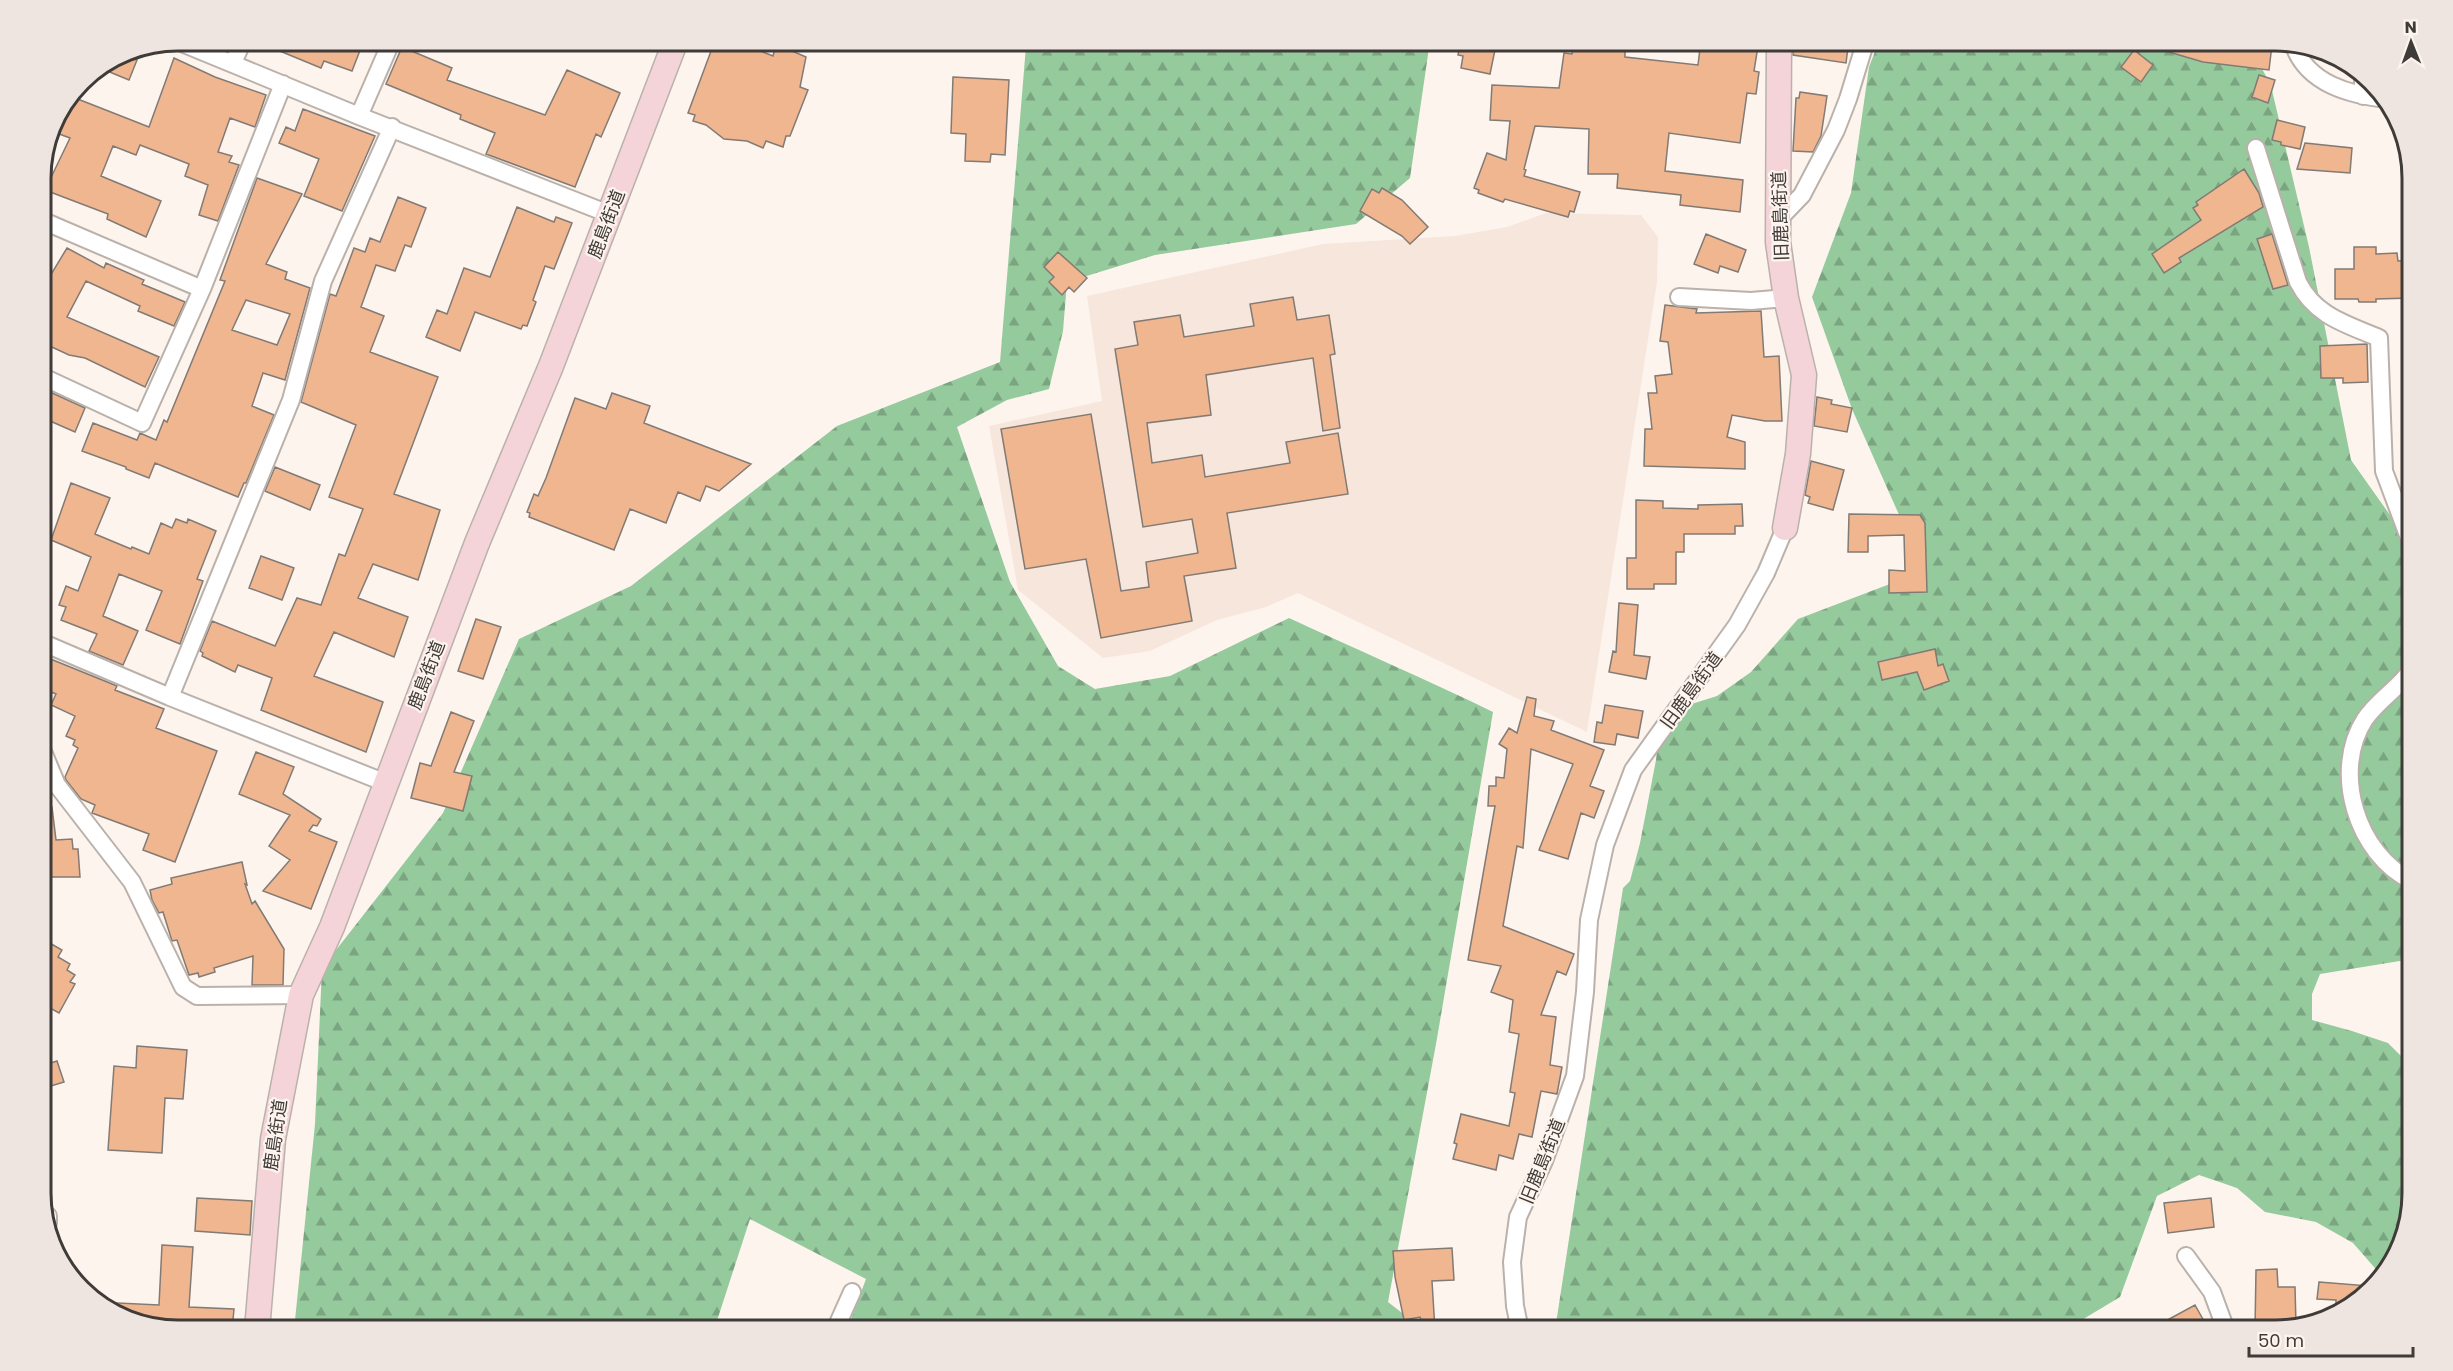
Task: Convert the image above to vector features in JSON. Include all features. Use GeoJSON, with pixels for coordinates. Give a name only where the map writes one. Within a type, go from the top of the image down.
{"type":"FeatureCollection","features":[{"type":"Feature","properties":{"kind":"street"},"geometry":{"type":"LineString","coordinates":[[202,51],[359,116],[392,127],[609,214]]}},
{"type":"Feature","properties":{"kind":"street"},"geometry":{"type":"LineString","coordinates":[[233,63],[238,51]]}},
{"type":"Feature","properties":{"kind":"street"},"geometry":{"type":"LineString","coordinates":[[359,116],[387,51]]}},
{"type":"Feature","properties":{"kind":"street","name":"鹿島街道"},"geometry":{"type":"LineString","coordinates":[[258,1320],[273,1139],[301,995],[332,927],[477,543],[551,366],[672,51]]}},
{"type":"Feature","properties":{"kind":"street","name":"旧鹿島街道"},"geometry":{"type":"LineString","coordinates":[[1518,1320],[1512,1262],[1518,1217],[1544,1161],[1575,1076],[1585,992],[1589,920],[1605,845],[1633,770],[1737,625],[1766,573],[1785,528],[1798,454],[1804,375],[1786,298],[1778,242],[1779,51]]}},
{"type":"Feature","properties":{"kind":"street"},"geometry":{"type":"LineString","coordinates":[[1778,221],[1802,195],[1836,130],[1863,51]]}},
{"type":"Feature","properties":{"kind":"street"},"geometry":{"type":"LineString","coordinates":[[2297,53],[2299,59],[2323,82],[2374,97]]}},
{"type":"Feature","properties":{"kind":"street"},"geometry":{"type":"LineString","coordinates":[[51,381],[142,423],[202,289],[283,84]]}},
{"type":"Feature","properties":{"kind":"street"},"geometry":{"type":"LineString","coordinates":[[2363,86],[2363,96]]}},
{"type":"Feature","properties":{"kind":"street"},"geometry":{"type":"LineString","coordinates":[[170,697],[291,400],[323,281],[392,127]]}},
{"type":"Feature","properties":{"kind":"street"},"geometry":{"type":"LineString","coordinates":[[2256,148],[2298,282],[2306,297],[2334,319],[2379,338],[2384,471],[2402,519]]}},
{"type":"Feature","properties":{"kind":"street"},"geometry":{"type":"LineString","coordinates":[[51,224],[202,289]]}},
{"type":"Feature","properties":{"kind":"street"},"geometry":{"type":"LineString","coordinates":[[1679,297],[1751,301],[1786,298]]}},
{"type":"Feature","properties":{"kind":"street"},"geometry":{"type":"LineString","coordinates":[[51,646],[170,697],[386,783]]}},
{"type":"Feature","properties":{"kind":"street"},"geometry":{"type":"LineString","coordinates":[[2402,683],[2380,701],[2365,720],[2355,741],[2351,758],[2350,780],[2360,827],[2373,848],[2402,876]]}},
{"type":"Feature","properties":{"kind":"street"},"geometry":{"type":"LineString","coordinates":[[51,771],[57,785],[132,882],[183,987],[197,996],[301,995]]}},
{"type":"Feature","properties":{"kind":"street"},"geometry":{"type":"LineString","coordinates":[[2186,1256],[2212,1292],[2222,1320]]}},
{"type":"Feature","properties":{"kind":"street"},"geometry":{"type":"LineString","coordinates":[[839,1320],[852,1292]]}},
{"type":"Feature","properties":{"kind":"shaded area"},"geometry":{"type":"Polygon","coordinates":[[[1546,213],[1641,215],[1658,237],[1657,282],[1587,732],[1298,593],[1266,607],[1217,620],[1150,651],[1103,658],[1018,590],[989,426],[1102,401],[1087,296],[1323,244],[1455,236],[1507,227],[1546,213]]]}},
{"type":"Feature","properties":{"kind":"green space"},"geometry":{"type":"Polygon","coordinates":[[[1026,51],[1429,51],[1410,178],[1356,224],[1155,255],[1067,282],[1063,331],[1049,389],[1007,400],[957,427],[1010,582],[1058,666],[1095,689],[1170,676],[1289,618],[1493,712],[1436,1044],[1388,1302],[1411,1320],[851,1320],[866,1279],[750,1219],[717,1320],[295,1320],[315,1124],[322,968],[443,813],[519,639],[631,586],[837,426],[1000,362],[1026,51]]]}},
{"type":"Feature","properties":{"kind":"green space"},"geometry":{"type":"Polygon","coordinates":[[[1875,51],[2253,51],[2271,86],[2309,247],[2351,460],[2397,525],[2402,528],[2402,961],[2320,974],[2312,994],[2312,1020],[2388,1043],[2402,1057],[2401,1210],[2392,1242],[2376,1270],[2353,1243],[2316,1222],[2265,1212],[2237,1188],[2199,1175],[2157,1196],[2120,1297],[2082,1320],[1557,1320],[1623,888],[1630,881],[1640,843],[1659,732],[1682,707],[1717,696],[1751,672],[1798,619],[1924,571],[1852,409],[1812,297],[1851,193],[1869,67],[1875,51]]]}},
{"type":"Feature","properties":{"kind":"building"},"geometry":{"type":"Polygon","coordinates":[[[280,51],[360,51],[352,71],[324,61],[321,68],[280,51]]]}},
{"type":"Feature","properties":{"kind":"building"},"geometry":{"type":"Polygon","coordinates":[[[400,51],[412,51],[452,68],[447,80],[545,115],[567,70],[620,93],[601,137],[596,134],[575,187],[486,154],[495,133],[460,119],[461,115],[386,84],[400,51]]]}},
{"type":"Feature","properties":{"kind":"building"},"geometry":{"type":"Polygon","coordinates":[[[711,51],[760,51],[773,56],[774,51],[792,51],[806,57],[800,87],[808,90],[790,136],[786,136],[783,147],[766,141],[763,148],[747,141],[724,139],[706,125],[693,121],[695,115],[688,113],[711,51]]]}},
{"type":"Feature","properties":{"kind":"building"},"geometry":{"type":"Polygon","coordinates":[[[1459,51],[1495,51],[1490,74],[1461,68],[1463,56],[1458,55],[1459,51]]]}},
{"type":"Feature","properties":{"kind":"building"},"geometry":{"type":"Polygon","coordinates":[[[1572,51],[1625,51],[1625,57],[1698,65],[1700,51],[1757,51],[1754,71],[1759,72],[1756,94],[1747,93],[1740,143],[1669,133],[1665,171],[1743,180],[1740,212],[1680,205],[1681,195],[1617,188],[1618,174],[1588,174],[1589,129],[1535,126],[1524,169],[1526,170],[1524,176],[1580,192],[1574,212],[1570,211],[1568,217],[1505,199],[1503,202],[1478,193],[1479,190],[1474,188],[1487,153],[1506,160],[1510,121],[1490,120],[1492,85],[1559,88],[1564,53],[1572,54],[1572,51]]]}},
{"type":"Feature","properties":{"kind":"building"},"geometry":{"type":"Polygon","coordinates":[[[1793,51],[1848,51],[1846,63],[1793,55],[1793,51]]]}},
{"type":"Feature","properties":{"kind":"building"},"geometry":{"type":"Polygon","coordinates":[[[2133,51],[2153,65],[2141,82],[2121,67],[2133,51]]]}},
{"type":"Feature","properties":{"kind":"building"},"geometry":{"type":"Polygon","coordinates":[[[2165,51],[2271,51],[2269,70],[2203,62],[2165,51]]]}},
{"type":"Feature","properties":{"kind":"building"},"geometry":{"type":"Polygon","coordinates":[[[174,58],[215,77],[266,95],[255,127],[230,118],[218,152],[232,156],[229,162],[239,165],[218,221],[199,215],[208,185],[185,176],[189,164],[140,145],[136,155],[113,146],[101,176],[161,201],[146,237],[107,219],[108,214],[51,192],[51,178],[70,138],[59,134],[72,107],[78,99],[149,127],[174,58]]]}},
{"type":"Feature","properties":{"kind":"building"},"geometry":{"type":"Polygon","coordinates":[[[134,59],[137,60],[129,80],[108,71],[134,59]]]}},
{"type":"Feature","properties":{"kind":"building"},"geometry":{"type":"Polygon","coordinates":[[[2259,75],[2275,80],[2268,103],[2252,97],[2259,75]]]}},
{"type":"Feature","properties":{"kind":"building"},"geometry":{"type":"Polygon","coordinates":[[[953,77],[1009,80],[1005,155],[991,154],[990,162],[965,161],[966,134],[951,133],[953,77]]]}},
{"type":"Feature","properties":{"kind":"building"},"geometry":{"type":"Polygon","coordinates":[[[1800,92],[1827,96],[1821,136],[1813,152],[1793,151],[1796,98],[1799,98],[1800,92]]]}},
{"type":"Feature","properties":{"kind":"building"},"geometry":{"type":"Polygon","coordinates":[[[303,109],[375,136],[342,211],[304,196],[319,159],[279,143],[286,127],[295,131],[303,109]]]}},
{"type":"Feature","properties":{"kind":"building"},"geometry":{"type":"Polygon","coordinates":[[[2277,120],[2305,127],[2300,149],[2281,145],[2281,142],[2272,140],[2277,120]]]}},
{"type":"Feature","properties":{"kind":"building"},"geometry":{"type":"Polygon","coordinates":[[[2305,143],[2352,148],[2350,173],[2297,169],[2305,143]]]}},
{"type":"Feature","properties":{"kind":"building"},"geometry":{"type":"Polygon","coordinates":[[[2244,169],[2259,193],[2263,207],[2179,258],[2181,262],[2164,273],[2152,254],[2201,220],[2193,208],[2198,205],[2196,202],[2244,169]]]}},
{"type":"Feature","properties":{"kind":"building"},"geometry":{"type":"Polygon","coordinates":[[[257,178],[302,194],[266,264],[287,272],[285,279],[310,288],[285,380],[263,373],[252,406],[274,415],[238,497],[155,463],[149,478],[82,451],[93,423],[137,440],[140,433],[156,440],[164,420],[167,422],[225,281],[220,280],[257,178]],[[246,300],[232,330],[277,345],[290,314],[246,300]]]}},
{"type":"Feature","properties":{"kind":"building"},"geometry":{"type":"Polygon","coordinates":[[[1382,188],[1402,200],[1428,227],[1410,244],[1402,236],[1360,211],[1372,189],[1379,193],[1382,188]]]}},
{"type":"Feature","properties":{"kind":"building"},"geometry":{"type":"Polygon","coordinates":[[[398,197],[426,208],[411,247],[405,245],[395,271],[376,265],[361,307],[384,316],[370,352],[438,377],[394,494],[440,510],[418,580],[373,564],[358,598],[408,617],[394,657],[334,632],[314,676],[383,702],[366,752],[261,710],[272,678],[238,665],[235,672],[202,656],[203,653],[200,651],[212,621],[275,646],[297,598],[321,605],[339,554],[345,556],[363,509],[329,497],[356,425],[301,402],[330,294],[336,296],[354,248],[365,252],[370,238],[380,242],[398,197]]]}},
{"type":"Feature","properties":{"kind":"building"},"geometry":{"type":"Polygon","coordinates":[[[517,207],[554,222],[556,217],[572,223],[554,269],[545,266],[527,326],[523,325],[521,329],[475,312],[460,351],[426,337],[437,310],[447,314],[464,268],[490,277],[517,207]]]}},
{"type":"Feature","properties":{"kind":"building"},"geometry":{"type":"Polygon","coordinates":[[[1706,234],[1746,250],[1738,272],[1720,266],[1718,273],[1694,264],[1706,234]]]}},
{"type":"Feature","properties":{"kind":"building"},"geometry":{"type":"Polygon","coordinates":[[[2272,234],[2288,285],[2273,289],[2257,239],[2272,234]]]}},
{"type":"Feature","properties":{"kind":"building"},"geometry":{"type":"Polygon","coordinates":[[[2354,247],[2376,247],[2376,254],[2397,253],[2398,261],[2402,261],[2402,298],[2376,299],[2376,302],[2335,299],[2335,269],[2354,269],[2354,247]]]}},
{"type":"Feature","properties":{"kind":"building"},"geometry":{"type":"Polygon","coordinates":[[[67,248],[104,268],[106,263],[144,280],[142,284],[185,302],[174,326],[138,311],[140,306],[86,281],[67,317],[159,357],[145,387],[85,358],[69,355],[51,347],[51,274],[67,248]]]}},
{"type":"Feature","properties":{"kind":"building"},"geometry":{"type":"Polygon","coordinates":[[[1058,252],[1087,278],[1074,292],[1069,287],[1062,295],[1049,282],[1054,277],[1044,267],[1058,252]]]}},
{"type":"Feature","properties":{"kind":"building"},"geometry":{"type":"Polygon","coordinates":[[[1293,297],[1297,320],[1329,315],[1335,354],[1330,355],[1340,428],[1323,431],[1313,358],[1206,375],[1211,415],[1147,423],[1152,463],[1202,455],[1205,477],[1290,463],[1286,442],[1338,433],[1348,494],[1227,513],[1236,568],[1184,576],[1192,621],[1101,638],[1086,559],[1025,569],[1001,429],[1091,414],[1121,591],[1149,587],[1146,562],[1198,553],[1192,519],[1143,527],[1115,349],[1138,345],[1134,322],[1180,315],[1184,337],[1254,326],[1250,304],[1293,297]]]}},
{"type":"Feature","properties":{"kind":"building"},"geometry":{"type":"Polygon","coordinates":[[[1665,305],[1697,309],[1696,313],[1761,311],[1764,357],[1779,356],[1782,421],[1765,421],[1732,415],[1727,437],[1745,442],[1745,469],[1644,466],[1645,429],[1652,429],[1648,393],[1657,393],[1655,376],[1672,374],[1668,342],[1660,341],[1665,305]]]}},
{"type":"Feature","properties":{"kind":"building"},"geometry":{"type":"Polygon","coordinates":[[[2367,344],[2368,382],[2343,383],[2343,378],[2321,378],[2320,346],[2367,344]]]}},
{"type":"Feature","properties":{"kind":"building"},"geometry":{"type":"Polygon","coordinates":[[[51,392],[85,408],[75,432],[51,421],[51,392]]]}},
{"type":"Feature","properties":{"kind":"building"},"geometry":{"type":"Polygon","coordinates":[[[612,393],[650,406],[644,423],[751,464],[719,491],[706,486],[700,501],[678,492],[666,523],[630,509],[614,550],[529,517],[530,513],[527,512],[534,494],[538,496],[546,478],[575,398],[606,409],[612,393]]]}},
{"type":"Feature","properties":{"kind":"building"},"geometry":{"type":"Polygon","coordinates":[[[1817,397],[1832,400],[1831,404],[1852,408],[1847,432],[1814,426],[1817,397]]]}},
{"type":"Feature","properties":{"kind":"building"},"geometry":{"type":"Polygon","coordinates":[[[1811,461],[1844,470],[1833,510],[1808,503],[1810,497],[1805,495],[1811,461]]]}},
{"type":"Feature","properties":{"kind":"building"},"geometry":{"type":"Polygon","coordinates":[[[275,467],[320,485],[310,510],[265,491],[275,467]]]}},
{"type":"Feature","properties":{"kind":"building"},"geometry":{"type":"Polygon","coordinates":[[[71,483],[110,498],[95,534],[131,549],[132,547],[149,554],[161,523],[172,528],[176,519],[187,523],[188,519],[216,531],[197,579],[203,581],[180,644],[146,630],[162,591],[119,574],[103,616],[138,631],[123,665],[89,651],[97,634],[61,620],[66,607],[59,605],[66,586],[78,591],[91,557],[51,540],[71,483]]]}},
{"type":"Feature","properties":{"kind":"building"},"geometry":{"type":"Polygon","coordinates":[[[1636,500],[1663,501],[1663,508],[1698,509],[1698,505],[1742,504],[1743,526],[1735,526],[1735,534],[1684,534],[1684,552],[1676,552],[1676,584],[1654,584],[1654,589],[1627,589],[1627,558],[1636,558],[1636,500]]]}},
{"type":"Feature","properties":{"kind":"building"},"geometry":{"type":"Polygon","coordinates":[[[1849,514],[1920,515],[1925,523],[1927,592],[1889,593],[1889,570],[1905,571],[1904,535],[1868,536],[1868,552],[1848,552],[1849,514]]]}},
{"type":"Feature","properties":{"kind":"building"},"geometry":{"type":"Polygon","coordinates":[[[261,556],[294,568],[282,600],[249,588],[261,556]]]}},
{"type":"Feature","properties":{"kind":"building"},"geometry":{"type":"Polygon","coordinates":[[[1619,603],[1638,605],[1634,655],[1650,657],[1646,679],[1609,672],[1613,651],[1616,652],[1619,603]]]}},
{"type":"Feature","properties":{"kind":"building"},"geometry":{"type":"Polygon","coordinates":[[[476,619],[501,627],[483,679],[458,671],[476,619]]]}},
{"type":"Feature","properties":{"kind":"building"},"geometry":{"type":"Polygon","coordinates":[[[1935,649],[1938,666],[1943,664],[1949,681],[1924,690],[1917,672],[1882,680],[1878,662],[1935,649]]]}},
{"type":"Feature","properties":{"kind":"building"},"geometry":{"type":"Polygon","coordinates":[[[51,659],[117,686],[115,690],[164,709],[156,728],[217,751],[175,862],[143,850],[149,834],[92,813],[95,805],[81,799],[66,780],[65,777],[78,748],[73,745],[75,740],[66,736],[75,716],[51,705],[56,694],[51,692],[51,659]]]}},
{"type":"Feature","properties":{"kind":"building"},"geometry":{"type":"Polygon","coordinates":[[[1527,697],[1536,699],[1534,716],[1554,721],[1551,730],[1604,750],[1590,786],[1604,791],[1594,818],[1581,813],[1568,859],[1539,850],[1573,764],[1531,749],[1523,848],[1517,846],[1503,926],[1574,954],[1566,975],[1557,971],[1541,1015],[1556,1017],[1550,1065],[1562,1067],[1557,1094],[1541,1091],[1532,1137],[1519,1134],[1513,1159],[1499,1155],[1496,1170],[1453,1159],[1457,1144],[1454,1143],[1461,1114],[1509,1126],[1515,1093],[1510,1092],[1519,1034],[1509,1032],[1513,1000],[1491,992],[1501,966],[1468,960],[1495,806],[1488,806],[1489,786],[1496,786],[1496,777],[1504,778],[1507,749],[1499,744],[1509,728],[1517,733],[1527,697]]]}},
{"type":"Feature","properties":{"kind":"building"},"geometry":{"type":"Polygon","coordinates":[[[1605,705],[1643,711],[1638,738],[1617,734],[1615,745],[1594,742],[1597,722],[1602,723],[1605,705]]]}},
{"type":"Feature","properties":{"kind":"building"},"geometry":{"type":"Polygon","coordinates":[[[451,712],[474,721],[454,772],[472,776],[463,811],[411,798],[420,763],[431,766],[451,712]]]}},
{"type":"Feature","properties":{"kind":"building"},"geometry":{"type":"Polygon","coordinates":[[[256,752],[294,767],[283,794],[321,819],[317,826],[313,825],[309,831],[337,842],[311,909],[263,891],[290,860],[269,846],[290,815],[239,794],[256,752]]]}},
{"type":"Feature","properties":{"kind":"building"},"geometry":{"type":"Polygon","coordinates":[[[51,807],[56,840],[72,839],[73,849],[78,849],[80,877],[51,877],[51,807]]]}},
{"type":"Feature","properties":{"kind":"building"},"geometry":{"type":"Polygon","coordinates":[[[242,862],[247,885],[245,884],[252,904],[255,901],[284,949],[283,985],[252,985],[253,956],[214,968],[215,972],[199,977],[198,973],[189,975],[177,940],[172,941],[163,912],[159,913],[152,900],[150,890],[172,884],[171,878],[242,862]]]}},
{"type":"Feature","properties":{"kind":"building"},"geometry":{"type":"Polygon","coordinates":[[[51,944],[62,950],[58,957],[70,964],[67,970],[75,975],[70,982],[75,984],[59,1013],[51,1009],[51,944]]]}},
{"type":"Feature","properties":{"kind":"building"},"geometry":{"type":"Polygon","coordinates":[[[137,1046],[187,1050],[183,1099],[165,1098],[162,1153],[108,1150],[114,1066],[136,1068],[137,1046]]]}},
{"type":"Feature","properties":{"kind":"building"},"geometry":{"type":"Polygon","coordinates":[[[57,1061],[64,1082],[51,1086],[51,1063],[57,1061]]]}},
{"type":"Feature","properties":{"kind":"building"},"geometry":{"type":"Polygon","coordinates":[[[197,1198],[252,1201],[250,1235],[195,1231],[197,1198]]]}},
{"type":"Feature","properties":{"kind":"building"},"geometry":{"type":"Polygon","coordinates":[[[2211,1198],[2214,1227],[2168,1233],[2164,1203],[2211,1198]]]}},
{"type":"Feature","properties":{"kind":"building"},"geometry":{"type":"Polygon","coordinates":[[[162,1245],[193,1247],[189,1307],[234,1309],[233,1320],[161,1319],[145,1316],[114,1303],[159,1305],[162,1245]]]}},
{"type":"Feature","properties":{"kind":"building"},"geometry":{"type":"Polygon","coordinates":[[[1452,1248],[1454,1280],[1432,1281],[1434,1320],[1421,1320],[1420,1317],[1404,1320],[1395,1277],[1393,1251],[1452,1248]]]}},
{"type":"Feature","properties":{"kind":"building"},"geometry":{"type":"Polygon","coordinates":[[[2277,1269],[2278,1287],[2295,1287],[2296,1318],[2255,1320],[2256,1270],[2277,1269]]]}},
{"type":"Feature","properties":{"kind":"building"},"geometry":{"type":"Polygon","coordinates":[[[2319,1282],[2362,1285],[2336,1304],[2336,1300],[2317,1299],[2319,1282]]]}},
{"type":"Feature","properties":{"kind":"building"},"geometry":{"type":"Polygon","coordinates":[[[2195,1305],[2203,1320],[2167,1320],[2195,1305]]]}}]}
